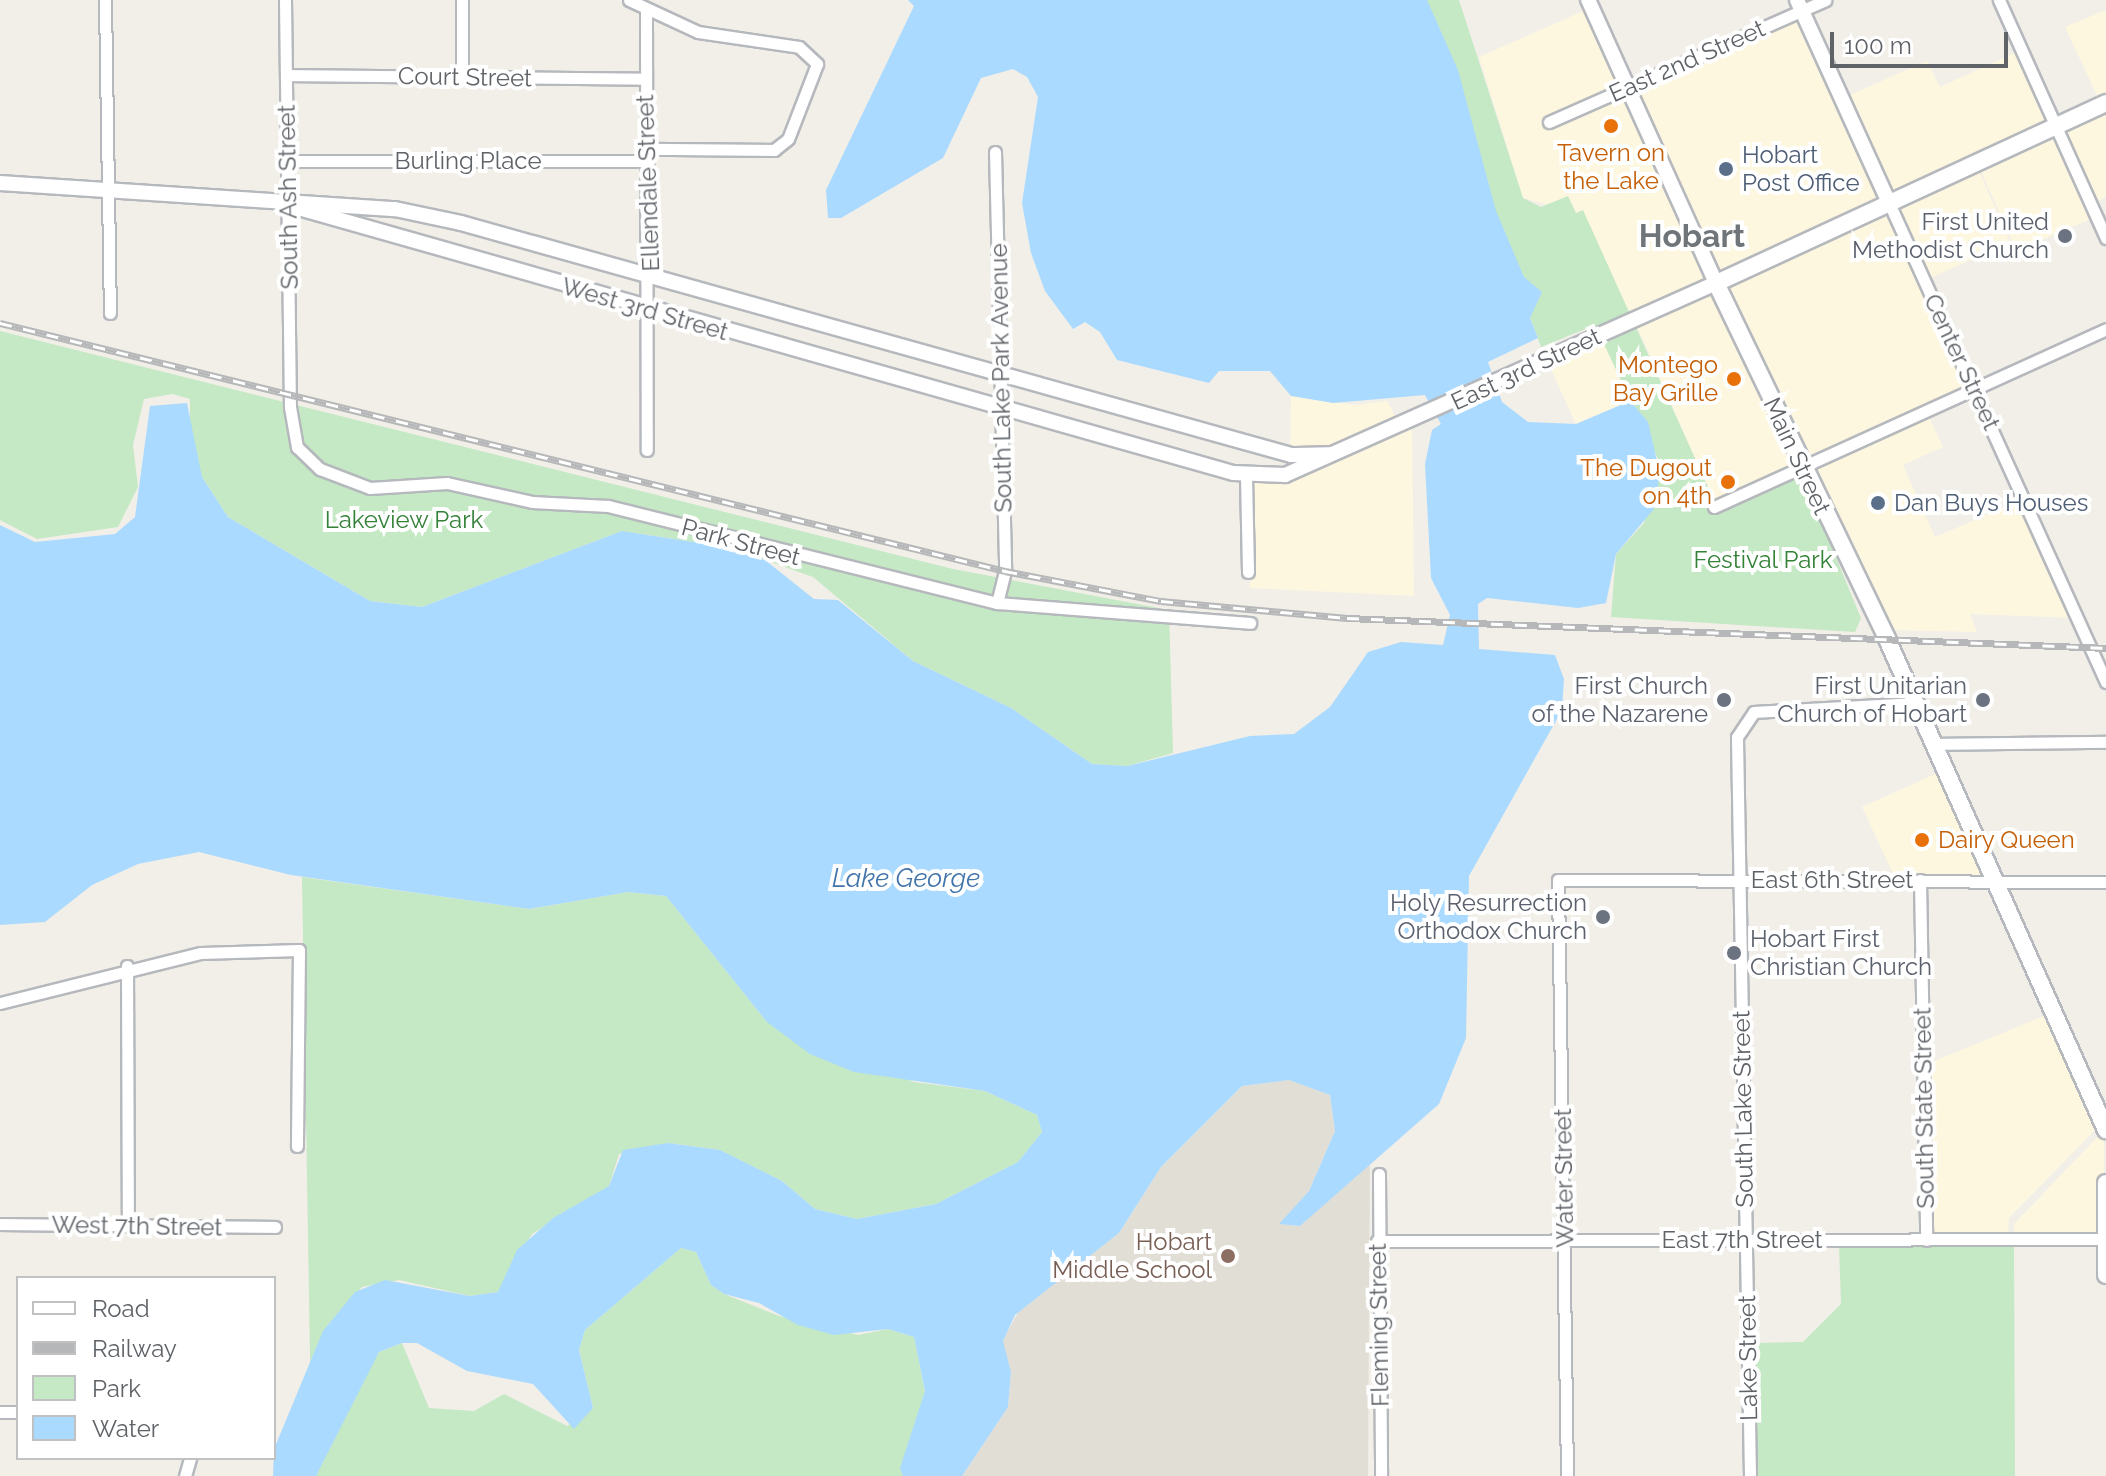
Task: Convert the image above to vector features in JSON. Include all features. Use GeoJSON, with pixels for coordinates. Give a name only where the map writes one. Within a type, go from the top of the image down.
{"type":"FeatureCollection","features":[{"type":"Feature","properties":{"kind":"main road"},"geometry":{"type":"LineString","coordinates":[[1716,283],[2106,103]]}},
{"type":"Feature","properties":{"kind":"main road","name":"Main Street"},"geometry":{"type":"LineString","coordinates":[[1716,283],[1801,469],[1915,703],[2106,1130]]}},
{"type":"Feature","properties":{"kind":"main road"},"geometry":{"type":"LineString","coordinates":[[2106,1183],[2106,1275]]}},
{"type":"Feature","properties":{"kind":"street"},"geometry":{"type":"LineString","coordinates":[[105,0],[110,313]]}},
{"type":"Feature","properties":{"kind":"street","name":"South Ash Street"},"geometry":{"type":"LineString","coordinates":[[285,0],[290,395]]}},
{"type":"Feature","properties":{"kind":"street"},"geometry":{"type":"LineString","coordinates":[[462,0],[462,77]]}},
{"type":"Feature","properties":{"kind":"street"},"geometry":{"type":"LineString","coordinates":[[629,0],[646,13]]}},
{"type":"Feature","properties":{"kind":"street","name":"Main Street"},"geometry":{"type":"LineString","coordinates":[[1588,0],[1716,283]]}},
{"type":"Feature","properties":{"kind":"street","name":"East 2nd Street"},"geometry":{"type":"LineString","coordinates":[[1549,122],[1628,88],[1799,5],[1825,0]]}},
{"type":"Feature","properties":{"kind":"street"},"geometry":{"type":"LineString","coordinates":[[1999,0],[2106,238]]}},
{"type":"Feature","properties":{"kind":"street","name":"Center Street"},"geometry":{"type":"LineString","coordinates":[[1799,5],[2106,682]]}},
{"type":"Feature","properties":{"kind":"street","name":"Ellendale Street"},"geometry":{"type":"LineString","coordinates":[[646,13],[651,278],[647,450]]}},
{"type":"Feature","properties":{"kind":"street","name":"Burling Place"},"geometry":{"type":"LineString","coordinates":[[288,161],[774,150],[788,139],[817,64],[813,54],[698,32],[646,13]]}},
{"type":"Feature","properties":{"kind":"street","name":"Court Street"},"geometry":{"type":"LineString","coordinates":[[286,75],[645,79]]}},
{"type":"Feature","properties":{"kind":"street","name":"South Lake Park Avenue"},"geometry":{"type":"LineString","coordinates":[[995,152],[1003,376],[1005,571],[997,603]]}},
{"type":"Feature","properties":{"kind":"street","name":"West 3rd Street"},"geometry":{"type":"LineString","coordinates":[[0,183],[288,205],[395,209],[1003,376]]}},
{"type":"Feature","properties":{"kind":"street","name":"West 3rd Street"},"geometry":{"type":"LineString","coordinates":[[288,205],[1003,410]]}},
{"type":"Feature","properties":{"kind":"street","name":"East 3rd Street"},"geometry":{"type":"LineString","coordinates":[[1003,410],[1246,476],[1285,475],[1431,413],[1716,283]]}},
{"type":"Feature","properties":{"kind":"street"},"geometry":{"type":"LineString","coordinates":[[1714,507],[2106,329]]}},
{"type":"Feature","properties":{"kind":"street","name":"East 3rd Street"},"geometry":{"type":"LineString","coordinates":[[1003,376],[1291,455],[1334,454]]}},
{"type":"Feature","properties":{"kind":"street","name":"Park Street"},"geometry":{"type":"LineString","coordinates":[[290,395],[303,456],[370,488],[447,483],[532,502],[608,506],[997,603],[1250,623]]}},
{"type":"Feature","properties":{"kind":"street"},"geometry":{"type":"LineString","coordinates":[[1246,476],[1248,572]]}},
{"type":"Feature","properties":{"kind":"street","name":"South Lake Street"},"geometry":{"type":"LineString","coordinates":[[1746,1241],[1737,880],[1737,737],[1754,712],[1915,703]]}},
{"type":"Feature","properties":{"kind":"street"},"geometry":{"type":"LineString","coordinates":[[1933,744],[2106,742]]}},
{"type":"Feature","properties":{"kind":"street","name":"East 6th Street"},"geometry":{"type":"LineString","coordinates":[[1558,880],[2106,882]]}},
{"type":"Feature","properties":{"kind":"street","name":"Water Street"},"geometry":{"type":"LineString","coordinates":[[1558,880],[1567,1476]]}},
{"type":"Feature","properties":{"kind":"street","name":"South State Street"},"geometry":{"type":"LineString","coordinates":[[1920,880],[1926,1240]]}},
{"type":"Feature","properties":{"kind":"street"},"geometry":{"type":"LineString","coordinates":[[0,1003],[127,966],[201,953],[299,950],[297,1146]]}},
{"type":"Feature","properties":{"kind":"street"},"geometry":{"type":"LineString","coordinates":[[127,966],[128,1225]]}},
{"type":"Feature","properties":{"kind":"street","name":"Fleming Street"},"geometry":{"type":"LineString","coordinates":[[1379,1174],[1377,1241],[1381,1476]]}},
{"type":"Feature","properties":{"kind":"street","name":"West 7th Street"},"geometry":{"type":"LineString","coordinates":[[0,1224],[275,1227]]}},
{"type":"Feature","properties":{"kind":"street","name":"East 7th Street"},"geometry":{"type":"LineString","coordinates":[[1377,1241],[1565,1238],[1746,1241],[2106,1239]]}},
{"type":"Feature","properties":{"kind":"street","name":"Lake Street"},"geometry":{"type":"LineString","coordinates":[[1746,1241],[1750,1476]]}},
{"type":"Feature","properties":{"kind":"shaded area"},"geometry":{"type":"Polygon","coordinates":[[[1590,8],[1714,282],[1633,318],[1576,213],[1523,198],[1479,57],[1590,8]]]}},
{"type":"Feature","properties":{"kind":"shaded area"},"geometry":{"type":"Polygon","coordinates":[[[2106,10],[2106,101],[2101,104],[2065,27],[2106,10]]]}},
{"type":"Feature","properties":{"kind":"shaded area"},"geometry":{"type":"Polygon","coordinates":[[[1801,12],[1973,389],[1927,413],[1943,447],[1903,465],[1935,537],[2022,500],[2076,618],[1970,614],[1977,632],[1885,630],[1630,89],[1801,12]]]}},
{"type":"Feature","properties":{"kind":"shaded area"},"geometry":{"type":"Polygon","coordinates":[[[2021,50],[2055,126],[1889,200],[1843,98],[1927,61],[1940,87],[2021,50]]]}},
{"type":"Feature","properties":{"kind":"shaded area"},"geometry":{"type":"Polygon","coordinates":[[[2106,105],[2106,197],[2092,204],[2057,127],[2106,105]]]}},
{"type":"Feature","properties":{"kind":"shaded area"},"geometry":{"type":"Polygon","coordinates":[[[2055,129],[2095,217],[2016,251],[1978,164],[2055,129]]]}},
{"type":"Feature","properties":{"kind":"shaded area"},"geometry":{"type":"Polygon","coordinates":[[[1976,164],[2010,242],[1926,280],[1891,204],[1976,164]]]}},
{"type":"Feature","properties":{"kind":"shaded area"},"geometry":{"type":"Polygon","coordinates":[[[1716,285],[1801,473],[1717,508],[1635,322],[1716,285]]]}},
{"type":"Feature","properties":{"kind":"shaded area"},"geometry":{"type":"Polygon","coordinates":[[[1601,336],[1630,401],[1576,424],[1547,361],[1601,336]]]}},
{"type":"Feature","properties":{"kind":"shaded area"},"geometry":{"type":"Polygon","coordinates":[[[1291,396],[1355,405],[1387,401],[1400,426],[1364,442],[1290,453],[1291,396]]]}},
{"type":"Feature","properties":{"kind":"shaded area"},"geometry":{"type":"Polygon","coordinates":[[[1412,425],[1414,596],[1250,588],[1249,477],[1412,425]]]}},
{"type":"Feature","properties":{"kind":"shaded area"},"geometry":{"type":"Polygon","coordinates":[[[1942,771],[1989,879],[1895,878],[1862,807],[1942,771]]]}},
{"type":"Feature","properties":{"kind":"shaded area"},"geometry":{"type":"Polygon","coordinates":[[[2051,1013],[2101,1124],[2009,1218],[2008,1239],[1929,1238],[1925,1065],[2051,1013]]]}},
{"type":"Feature","properties":{"kind":"shaded area","name":"Hobart Middle School"},"geometry":{"type":"Polygon","coordinates":[[[1289,1080],[1330,1095],[1335,1131],[1309,1191],[1280,1224],[1300,1226],[1370,1159],[1368,1476],[962,1476],[1008,1407],[1011,1372],[1002,1341],[1019,1311],[1119,1233],[1161,1167],[1242,1086],[1289,1080]]]}},
{"type":"Feature","properties":{"kind":"shaded area"},"geometry":{"type":"Polygon","coordinates":[[[2104,1130],[2104,1237],[2013,1239],[2014,1224],[2104,1130]]]}},
{"type":"Feature","properties":{"kind":"green space","name":"Festival Park"},"geometry":{"type":"Polygon","coordinates":[[[1413,0],[1459,0],[1523,198],[1541,207],[1568,196],[1576,213],[1583,210],[1717,507],[1801,473],[1861,618],[1855,632],[1611,617],[1616,554],[1644,523],[1658,459],[1595,325],[1541,347],[1413,0]]]}},
{"type":"Feature","properties":{"kind":"green space","name":"Lakeview Park"},"geometry":{"type":"Polygon","coordinates":[[[0,331],[953,569],[1169,610],[1173,753],[1127,766],[1092,764],[1011,708],[913,661],[813,577],[732,548],[622,531],[422,607],[370,601],[228,517],[202,477],[190,438],[190,399],[172,394],[144,399],[133,445],[138,487],[118,527],[37,539],[0,520],[0,331]]]}},
{"type":"Feature","properties":{"kind":"green space"},"geometry":{"type":"Polygon","coordinates":[[[302,877],[529,909],[628,892],[666,896],[767,1022],[914,1082],[985,1091],[1037,1115],[1042,1132],[1018,1162],[936,1204],[857,1219],[815,1209],[782,1181],[720,1150],[669,1143],[619,1154],[609,1186],[532,1234],[498,1292],[470,1296],[399,1280],[362,1287],[327,1326],[326,1447],[379,1352],[402,1343],[429,1408],[474,1411],[504,1394],[567,1426],[593,1408],[579,1350],[585,1330],[681,1248],[696,1252],[711,1285],[724,1294],[779,1316],[858,1335],[888,1329],[914,1337],[925,1391],[903,1476],[312,1476],[302,877]]]}},
{"type":"Feature","properties":{"kind":"green space"},"geometry":{"type":"Polygon","coordinates":[[[1839,1246],[2014,1246],[2015,1476],[1754,1476],[1750,1343],[1803,1342],[1841,1304],[1839,1246]]]}},
{"type":"Feature","properties":{"kind":"water","name":"Lake George"},"geometry":{"type":"Polygon","coordinates":[[[908,0],[1427,0],[1458,70],[1496,211],[1524,277],[1542,292],[1530,318],[1538,338],[1488,362],[1502,402],[1528,422],[1576,424],[1630,401],[1648,422],[1660,474],[1653,510],[1616,554],[1606,603],[1578,608],[1487,598],[1478,604],[1479,649],[1555,655],[1564,679],[1562,710],[1469,876],[1466,1038],[1439,1104],[1300,1226],[1279,1224],[1309,1191],[1335,1131],[1330,1095],[1289,1080],[1242,1086],[1161,1167],[1119,1233],[1015,1315],[1003,1341],[1011,1372],[1008,1407],[962,1476],[903,1476],[900,1468],[925,1391],[914,1337],[888,1329],[834,1335],[798,1325],[759,1303],[724,1294],[711,1285],[696,1252],[681,1248],[585,1330],[579,1350],[593,1408],[574,1429],[533,1384],[467,1371],[417,1343],[402,1343],[379,1352],[316,1476],[273,1476],[276,1444],[323,1331],[355,1292],[385,1280],[470,1296],[498,1292],[517,1250],[553,1218],[609,1186],[623,1150],[668,1143],[720,1150],[782,1181],[815,1209],[857,1219],[936,1204],[1018,1162],[1042,1132],[1037,1115],[985,1091],[854,1072],[810,1054],[767,1022],[666,896],[628,892],[529,909],[291,875],[199,852],[138,864],[92,885],[45,922],[0,925],[0,525],[35,542],[115,534],[135,517],[150,406],[187,403],[202,477],[228,517],[370,601],[422,607],[622,531],[732,548],[765,560],[814,599],[838,600],[913,661],[1011,708],[1092,764],[1127,766],[1250,736],[1294,734],[1330,707],[1368,652],[1401,642],[1443,645],[1450,615],[1431,578],[1425,464],[1432,430],[1441,424],[1425,395],[1333,403],[1291,396],[1270,371],[1219,371],[1209,383],[1117,360],[1100,332],[1085,322],[1073,329],[1045,291],[1031,253],[1022,203],[1038,97],[1027,77],[1013,69],[981,78],[943,158],[841,218],[828,218],[826,190],[914,6],[908,0]]]}},
{"type":"Feature","properties":{"kind":"railway"},"geometry":{"type":"LineString","coordinates":[[0,323],[1005,571],[1161,601],[1347,618],[2106,648]]}},
{"type":"Feature","properties":{"kind":"place","name":"Tavern on the Lake"},"geometry":{"type":"Point","coordinates":[1611,126]}},
{"type":"Feature","properties":{"kind":"place","name":"Hobart Post Office"},"geometry":{"type":"Point","coordinates":[1726,169]}},
{"type":"Feature","properties":{"kind":"place","name":"First United Methodist Church"},"geometry":{"type":"Point","coordinates":[2065,236]}},
{"type":"Feature","properties":{"kind":"place","name":"Montego Bay Grille"},"geometry":{"type":"Point","coordinates":[1734,379]}},
{"type":"Feature","properties":{"kind":"place","name":"The Dugout on 4th"},"geometry":{"type":"Point","coordinates":[1728,482]}},
{"type":"Feature","properties":{"kind":"place","name":"Dan Buys Houses"},"geometry":{"type":"Point","coordinates":[1878,503]}},
{"type":"Feature","properties":{"kind":"place","name":"First Church of the Nazarene"},"geometry":{"type":"Point","coordinates":[1724,700]}},
{"type":"Feature","properties":{"kind":"place","name":"First Unitarian Church of Hobart"},"geometry":{"type":"Point","coordinates":[1983,700]}},
{"type":"Feature","properties":{"kind":"place","name":"Dairy Queen"},"geometry":{"type":"Point","coordinates":[1922,840]}},
{"type":"Feature","properties":{"kind":"place","name":"Holy Resurrection Orthodox Church"},"geometry":{"type":"Point","coordinates":[1603,917]}},
{"type":"Feature","properties":{"kind":"place","name":"Hobart First Christian Church"},"geometry":{"type":"Point","coordinates":[1734,953]}},
{"type":"Feature","properties":{"kind":"place","name":"Hobart Middle School"},"geometry":{"type":"Point","coordinates":[1228,1256]}},
{"type":"Feature","properties":{"kind":"district","name":"Hobart"},"geometry":{"type":"Point","coordinates":[1692,236]}}]}
